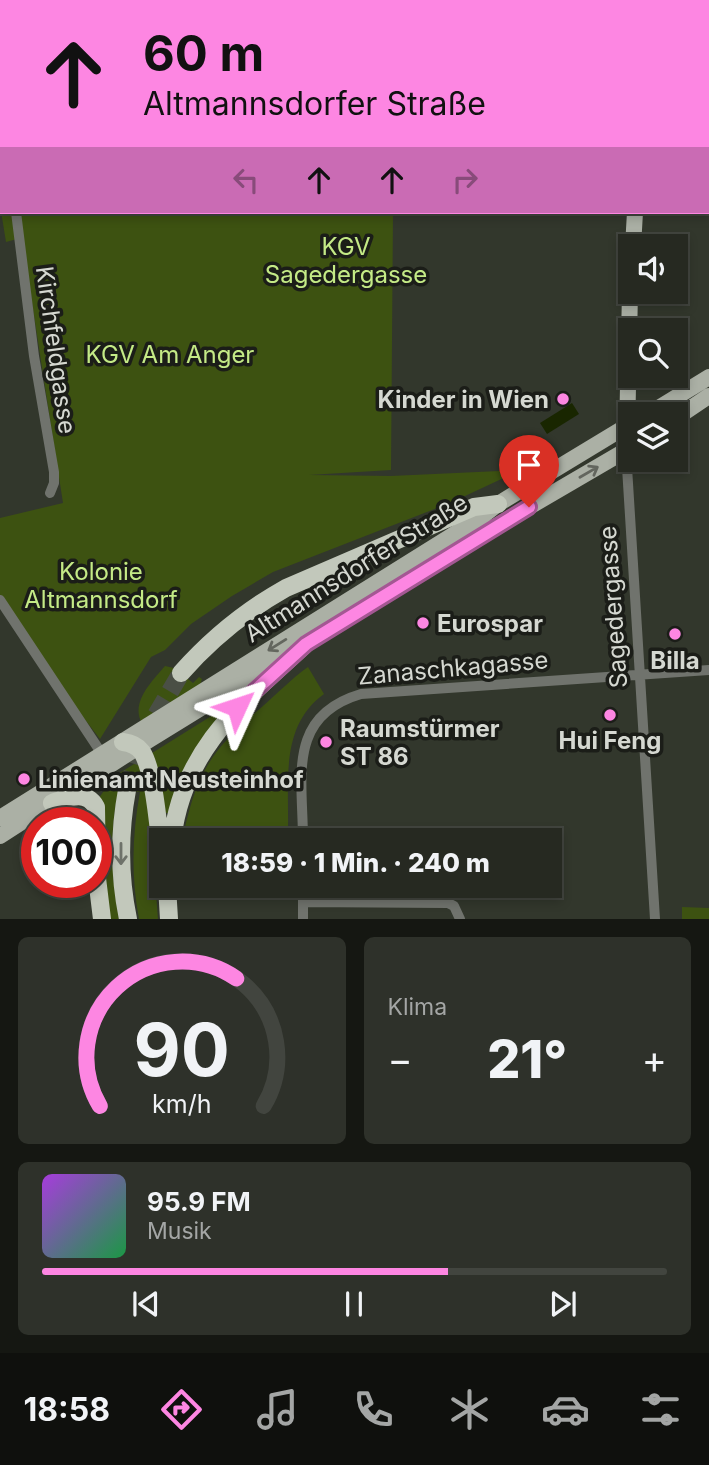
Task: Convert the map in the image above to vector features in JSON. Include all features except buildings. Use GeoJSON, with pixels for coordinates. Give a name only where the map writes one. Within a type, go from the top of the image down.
{"type":"FeatureCollection","features":[{"type":"Feature","properties":{"kind":"highway"},"geometry":{"type":"LineString","coordinates":[[181,673],[218,634],[260,602],[286,588],[474,507],[498,504]]}},
{"type":"Feature","properties":{"kind":"highway"},"geometry":{"type":"LineString","coordinates":[[175,828],[183,790],[208,741],[237,707],[306,644]]}},
{"type":"Feature","properties":{"kind":"highway"},"geometry":{"type":"LineString","coordinates":[[130,744],[146,763],[157,828]]}},
{"type":"Feature","properties":{"kind":"highway"},"geometry":{"type":"LineString","coordinates":[[127,790],[121,827],[120,861],[128,919]]}},
{"type":"Feature","properties":{"kind":"highway"},"geometry":{"type":"LineString","coordinates":[[52,803],[81,796],[92,800],[96,807],[97,878],[102,919]]}},
{"type":"Feature","properties":{"kind":"highway"},"geometry":{"type":"LineString","coordinates":[[168,898],[169,919]]}},
{"type":"Feature","properties":{"kind":"main road"},"geometry":{"type":"LineString","coordinates":[[634,234],[635,214]]}},
{"type":"Feature","properties":{"kind":"main road","name":"Sagedergasse"},"geometry":{"type":"LineString","coordinates":[[629,402],[630,304]]}},
{"type":"Feature","properties":{"kind":"main road"},"geometry":{"type":"LineString","coordinates":[[668,402],[709,377]]}},
{"type":"Feature","properties":{"kind":"main road"},"geometry":{"type":"LineString","coordinates":[[688,410],[709,396]]}},
{"type":"Feature","properties":{"kind":"main road","name":"Altmannsdorfer Straße"},"geometry":{"type":"LineString","coordinates":[[0,836],[52,803],[130,744],[498,504],[618,432]]}},
{"type":"Feature","properties":{"kind":"main road","name":"Altmannsdorfer Straße"},"geometry":{"type":"LineString","coordinates":[[0,818],[102,754],[130,744],[306,644],[488,531],[618,456]]}},
{"type":"Feature","properties":{"kind":"street","name":"Kirchfeldgasse"},"geometry":{"type":"LineString","coordinates":[[16,214],[34,356],[54,472],[50,493]]}},
{"type":"Feature","properties":{"kind":"street","name":"Sagedergasse"},"geometry":{"type":"LineString","coordinates":[[629,472],[655,919]]}},
{"type":"Feature","properties":{"kind":"street"},"geometry":{"type":"LineString","coordinates":[[0,600],[102,754]]}},
{"type":"Feature","properties":{"kind":"street","name":"Zanaschkagasse"},"geometry":{"type":"LineString","coordinates":[[303,828],[305,743],[318,718],[342,700],[361,694],[709,670]]}},
{"type":"Feature","properties":{"kind":"street"},"geometry":{"type":"LineString","coordinates":[[303,898],[303,919]]}},
{"type":"Feature","properties":{"kind":"street"},"geometry":{"type":"LineString","coordinates":[[303,902],[448,903],[454,906],[460,919]]}},
{"type":"Feature","properties":{"kind":"green space"},"geometry":{"type":"Polygon","coordinates":[[[1,214],[13,214],[17,239],[6,242],[1,214]]]}},
{"type":"Feature","properties":{"kind":"green space"},"geometry":{"type":"Polygon","coordinates":[[[18,214],[393,214],[391,470],[309,475],[391,476],[521,470],[450,503],[273,572],[232,596],[191,624],[165,650],[151,657],[100,739],[0,595],[0,518],[63,503],[18,214]]]}},
{"type":"Feature","properties":{"kind":"green space"},"geometry":{"type":"Polygon","coordinates":[[[165,666],[174,668],[193,683],[199,677],[202,679],[199,688],[142,723],[139,715],[141,700],[149,685],[165,666]]]}},
{"type":"Feature","properties":{"kind":"green space"},"geometry":{"type":"Polygon","coordinates":[[[308,667],[324,694],[310,707],[294,738],[288,773],[288,828],[185,828],[201,777],[209,763],[231,736],[308,667]]]}},
{"type":"Feature","properties":{"kind":"green space"},"geometry":{"type":"Polygon","coordinates":[[[229,705],[200,743],[186,769],[169,813],[165,813],[152,753],[229,705]]]}},
{"type":"Feature","properties":{"kind":"green space"},"geometry":{"type":"Polygon","coordinates":[[[139,761],[149,804],[151,828],[149,898],[156,898],[158,919],[139,919],[136,903],[135,824],[140,792],[119,788],[112,853],[112,807],[102,807],[99,798],[113,777],[139,761]]]}},
{"type":"Feature","properties":{"kind":"green space"},"geometry":{"type":"Polygon","coordinates":[[[112,853],[119,919],[107,919],[106,898],[112,898],[112,853]]]}},
{"type":"Feature","properties":{"kind":"green space"},"geometry":{"type":"Polygon","coordinates":[[[682,907],[709,908],[709,919],[682,919],[682,907]]]}},
{"type":"Feature","properties":{"kind":"shaded area"},"geometry":{"type":"Polygon","coordinates":[[[572,403],[579,414],[547,434],[540,423],[572,403]]]}},
{"type":"Feature","properties":{"kind":"tunnel"},"geometry":{"type":"LineString","coordinates":[[127,790],[145,734],[181,673]]}},
{"type":"Feature","properties":{"kind":"place","name":"Kinder in Wien"},"geometry":{"type":"Point","coordinates":[563,399]}},
{"type":"Feature","properties":{"kind":"place","name":"Eurospar"},"geometry":{"type":"Point","coordinates":[423,623]}},
{"type":"Feature","properties":{"kind":"place","name":"Billa"},"geometry":{"type":"Point","coordinates":[675,634]}},
{"type":"Feature","properties":{"kind":"place","name":"Hui Feng"},"geometry":{"type":"Point","coordinates":[610,715]}},
{"type":"Feature","properties":{"kind":"place","name":"Raumstürmer ST 86"},"geometry":{"type":"Point","coordinates":[326,742]}},
{"type":"Feature","properties":{"kind":"place","name":"Linienamt Neusteinhof"},"geometry":{"type":"Point","coordinates":[24,779]}},
{"type":"Feature","properties":{"kind":"route"},"geometry":{"type":"LineString","coordinates":[[237,707],[306,644],[529,507]]}},
{"type":"Feature","properties":{"kind":"park label","name":"KGV Sagedergasse"},"geometry":{"type":"Point","coordinates":[346,260]}},
{"type":"Feature","properties":{"kind":"park label","name":"KGV Am Anger"},"geometry":{"type":"Point","coordinates":[170,354]}},
{"type":"Feature","properties":{"kind":"park label","name":"Kolonie Altmannsdorf"},"geometry":{"type":"Point","coordinates":[101,585]}}]}
